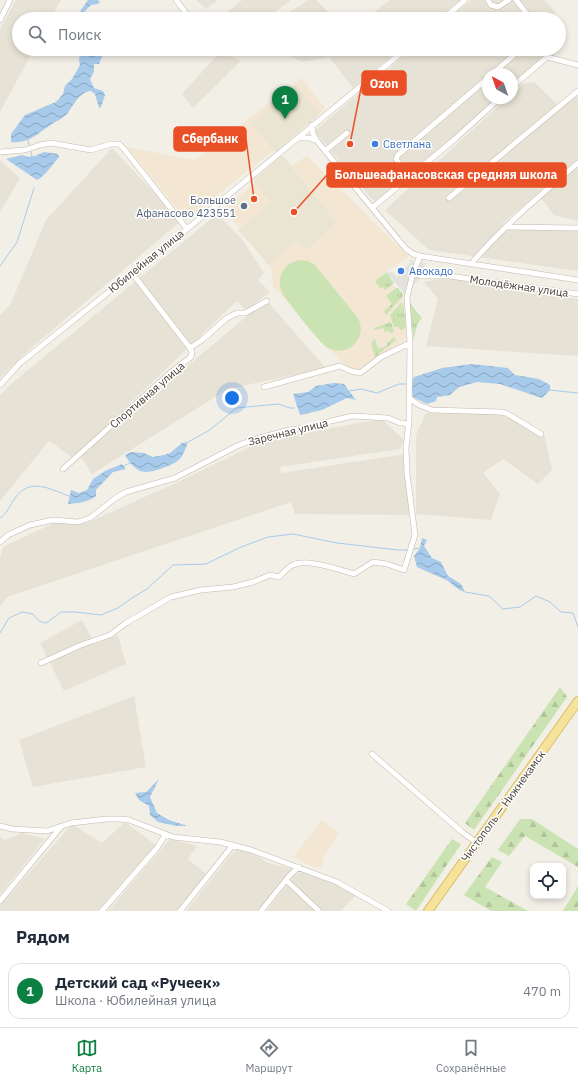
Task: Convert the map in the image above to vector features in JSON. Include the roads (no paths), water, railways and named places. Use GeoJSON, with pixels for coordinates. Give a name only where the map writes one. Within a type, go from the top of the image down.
{"type":"FeatureCollection","features":[{"type":"Feature","properties":{"kind":"main road","name":"Чистополь — Нижнекамск"},"geometry":{"type":"LineString","coordinates":[[428,911],[578,701]]}},
{"type":"Feature","properties":{"kind":"street"},"geometry":{"type":"LineString","coordinates":[[0,20],[10,0]]}},
{"type":"Feature","properties":{"kind":"street"},"geometry":{"type":"LineString","coordinates":[[176,0],[185,12]]}},
{"type":"Feature","properties":{"kind":"street"},"geometry":{"type":"LineString","coordinates":[[451,12],[465,0]]}},
{"type":"Feature","properties":{"kind":"street"},"geometry":{"type":"LineString","coordinates":[[488,0],[491,5],[498,7],[509,0]]}},
{"type":"Feature","properties":{"kind":"street"},"geometry":{"type":"LineString","coordinates":[[516,0],[525,12]]}},
{"type":"Feature","properties":{"kind":"street","name":"Юбилейная улица"},"geometry":{"type":"LineString","coordinates":[[0,385],[19,364],[187,229],[397,56]]}},
{"type":"Feature","properties":{"kind":"street"},"geometry":{"type":"LineString","coordinates":[[499,68],[513,56]]}},
{"type":"Feature","properties":{"kind":"street"},"geometry":{"type":"LineString","coordinates":[[518,83],[547,57],[578,65]]}},
{"type":"Feature","properties":{"kind":"street"},"geometry":{"type":"LineString","coordinates":[[410,176],[396,159],[398,155],[482,83]]}},
{"type":"Feature","properties":{"kind":"street"},"geometry":{"type":"LineString","coordinates":[[449,198],[578,91]]}},
{"type":"Feature","properties":{"kind":"street"},"geometry":{"type":"LineString","coordinates":[[372,208],[455,139],[493,104]]}},
{"type":"Feature","properties":{"kind":"street","name":"Молодёжная улица"},"geometry":{"type":"LineString","coordinates":[[312,125],[313,134],[317,141],[326,150],[406,249],[413,254],[578,280]]}},
{"type":"Feature","properties":{"kind":"street"},"geometry":{"type":"LineString","coordinates":[[326,150],[347,133]]}},
{"type":"Feature","properties":{"kind":"street"},"geometry":{"type":"LineString","coordinates":[[298,138],[309,138],[317,141]]}},
{"type":"Feature","properties":{"kind":"street"},"geometry":{"type":"LineString","coordinates":[[0,152],[25,150],[51,143],[91,150],[111,144],[119,144],[187,229]]}},
{"type":"Feature","properties":{"kind":"street","name":"Молодёжная улица"},"geometry":{"type":"LineString","coordinates":[[471,264],[498,234],[521,212],[578,163]]}},
{"type":"Feature","properties":{"kind":"street"},"geometry":{"type":"LineString","coordinates":[[507,227],[578,228]]}},
{"type":"Feature","properties":{"kind":"street"},"geometry":{"type":"LineString","coordinates":[[41,663],[81,645],[110,636],[126,623],[171,597],[201,590],[233,587],[253,582],[270,575],[279,577],[293,565],[309,563],[335,568],[354,574],[373,562],[387,564],[404,570],[415,535],[407,473],[406,448],[410,343],[407,297],[413,273],[420,256]]}},
{"type":"Feature","properties":{"kind":"street"},"geometry":{"type":"LineString","coordinates":[[132,272],[190,348]]}},
{"type":"Feature","properties":{"kind":"street","name":"Молодёжная улица"},"geometry":{"type":"LineString","coordinates":[[413,273],[421,276],[449,276],[578,294]]}},
{"type":"Feature","properties":{"kind":"street","name":"Спортивная улица"},"geometry":{"type":"LineString","coordinates":[[63,469],[170,373],[191,357],[192,352],[190,348],[202,340],[227,318],[237,313],[245,313],[267,301]]}},
{"type":"Feature","properties":{"kind":"street"},"geometry":{"type":"LineString","coordinates":[[264,387],[340,366],[360,373],[381,356],[410,343]]}},
{"type":"Feature","properties":{"kind":"street"},"geometry":{"type":"LineString","coordinates":[[409,398],[419,405],[432,410],[506,413],[541,434]]}},
{"type":"Feature","properties":{"kind":"street","name":"Заречная улица"},"geometry":{"type":"LineString","coordinates":[[0,542],[12,533],[30,525],[53,520],[78,522],[90,518],[117,497],[126,492],[176,478],[236,446],[252,440],[289,430],[313,427],[331,420],[353,416],[388,418],[408,425]]}},
{"type":"Feature","properties":{"kind":"street"},"geometry":{"type":"LineString","coordinates":[[372,754],[476,843]]}},
{"type":"Feature","properties":{"kind":"street"},"geometry":{"type":"LineString","coordinates":[[0,826],[12,829],[47,831],[60,828],[71,823],[119,819],[129,820],[165,835],[233,845],[299,867],[337,882],[388,911]]}},
{"type":"Feature","properties":{"kind":"street"},"geometry":{"type":"LineString","coordinates":[[0,901],[60,828]]}},
{"type":"Feature","properties":{"kind":"street"},"geometry":{"type":"LineString","coordinates":[[102,911],[157,848],[165,835]]}},
{"type":"Feature","properties":{"kind":"street"},"geometry":{"type":"LineString","coordinates":[[180,911],[233,845]]}},
{"type":"Feature","properties":{"kind":"street"},"geometry":{"type":"LineString","coordinates":[[261,911],[286,880],[299,867]]}},
{"type":"Feature","properties":{"kind":"street"},"geometry":{"type":"LineString","coordinates":[[286,880],[319,911]]}},
{"type":"Feature","properties":{"kind":"water"},"geometry":{"type":"Polygon","coordinates":[[[88,0],[98,0],[100,2],[91,5],[84,12],[80,12],[88,0]]]}},
{"type":"Feature","properties":{"kind":"water"},"geometry":{"type":"Polygon","coordinates":[[[79,56],[102,56],[99,64],[94,64],[94,72],[90,79],[94,88],[103,91],[105,95],[101,107],[99,108],[95,94],[91,91],[87,92],[80,96],[67,114],[38,134],[28,140],[11,142],[11,134],[25,115],[56,102],[63,94],[65,86],[72,79],[80,65],[79,56]]]}},
{"type":"Feature","properties":{"kind":"water"},"geometry":{"type":"Polygon","coordinates":[[[44,152],[58,154],[59,157],[37,180],[6,159],[22,155],[28,157],[35,156],[44,152]]]}},
{"type":"Feature","properties":{"kind":"water"},"geometry":{"type":"Polygon","coordinates":[[[472,364],[508,368],[515,375],[539,379],[550,385],[550,390],[542,398],[500,384],[477,382],[459,387],[450,395],[437,397],[436,401],[427,404],[413,397],[411,384],[414,377],[442,368],[472,364]]]}},
{"type":"Feature","properties":{"kind":"water"},"geometry":{"type":"Polygon","coordinates":[[[334,383],[344,384],[356,400],[347,398],[322,410],[300,415],[293,394],[308,392],[316,386],[334,383]]]}},
{"type":"Feature","properties":{"kind":"water"},"geometry":{"type":"Polygon","coordinates":[[[188,442],[180,459],[155,471],[140,471],[131,464],[125,455],[131,452],[144,453],[153,457],[164,455],[170,453],[182,443],[188,442]]]}},
{"type":"Feature","properties":{"kind":"water"},"geometry":{"type":"Polygon","coordinates":[[[122,464],[126,469],[113,472],[96,490],[96,496],[79,503],[68,504],[71,490],[79,493],[87,490],[93,479],[105,471],[122,464]]]}},
{"type":"Feature","properties":{"kind":"water"},"geometry":{"type":"Polygon","coordinates":[[[422,538],[427,540],[424,546],[432,558],[441,562],[448,576],[461,584],[465,592],[459,590],[447,580],[417,567],[414,556],[420,548],[422,538]]]}},
{"type":"Feature","properties":{"kind":"water"},"geometry":{"type":"Polygon","coordinates":[[[159,779],[150,797],[157,813],[169,820],[187,826],[177,826],[158,822],[150,815],[149,806],[139,800],[135,793],[146,792],[159,779]]]}},
{"type":"Feature","properties":{"kind":"waterway"},"geometry":{"type":"LineString","coordinates":[[28,140],[29,145]]}},
{"type":"Feature","properties":{"kind":"waterway"},"geometry":{"type":"LineString","coordinates":[[31,151],[32,157]]}},
{"type":"Feature","properties":{"kind":"waterway"},"geometry":{"type":"LineString","coordinates":[[0,266],[17,242],[34,188]]}},
{"type":"Feature","properties":{"kind":"waterway"},"geometry":{"type":"LineString","coordinates":[[349,391],[361,389],[377,393],[399,384],[406,384]]}},
{"type":"Feature","properties":{"kind":"waterway"},"geometry":{"type":"LineString","coordinates":[[549,390],[578,393]]}},
{"type":"Feature","properties":{"kind":"waterway"},"geometry":{"type":"LineString","coordinates":[[188,442],[208,431],[236,408],[278,404],[294,408]]}},
{"type":"Feature","properties":{"kind":"waterway"},"geometry":{"type":"LineString","coordinates":[[124,466],[132,462]]}},
{"type":"Feature","properties":{"kind":"waterway"},"geometry":{"type":"LineString","coordinates":[[0,518],[7,511],[15,498],[27,488],[40,486],[69,496]]}},
{"type":"Feature","properties":{"kind":"waterway"},"geometry":{"type":"LineString","coordinates":[[0,633],[9,618],[22,612],[33,614],[39,621],[46,623],[61,612],[101,615],[118,608],[147,589],[173,565],[206,564],[241,547],[268,537],[293,534],[337,543],[407,550]]}},
{"type":"Feature","properties":{"kind":"waterway"},"geometry":{"type":"LineString","coordinates":[[414,549],[419,548]]}},
{"type":"Feature","properties":{"kind":"waterway"},"geometry":{"type":"LineString","coordinates":[[465,592],[489,596],[503,609],[520,607],[536,596],[550,602],[561,612],[573,613],[578,627]]}},
{"type":"Feature","properties":{"kind":"place","name":"Детский сад «Ручеек»"},"geometry":{"type":"Point","coordinates":[285,119]}},
{"type":"Feature","properties":{"kind":"place","name":"Ozon"},"geometry":{"type":"Point","coordinates":[350,144]}},
{"type":"Feature","properties":{"kind":"place","name":"Светлана"},"geometry":{"type":"Point","coordinates":[375,144]}},
{"type":"Feature","properties":{"kind":"place","name":"Сбербанк"},"geometry":{"type":"Point","coordinates":[254,199]}},
{"type":"Feature","properties":{"kind":"place","name":"Большое Афанасово 423551"},"geometry":{"type":"Point","coordinates":[244,206]}},
{"type":"Feature","properties":{"kind":"place","name":"Большеафанасовская средняя школа"},"geometry":{"type":"Point","coordinates":[294,212]}},
{"type":"Feature","properties":{"kind":"place","name":"Авокадо"},"geometry":{"type":"Point","coordinates":[401,271]}}]}
